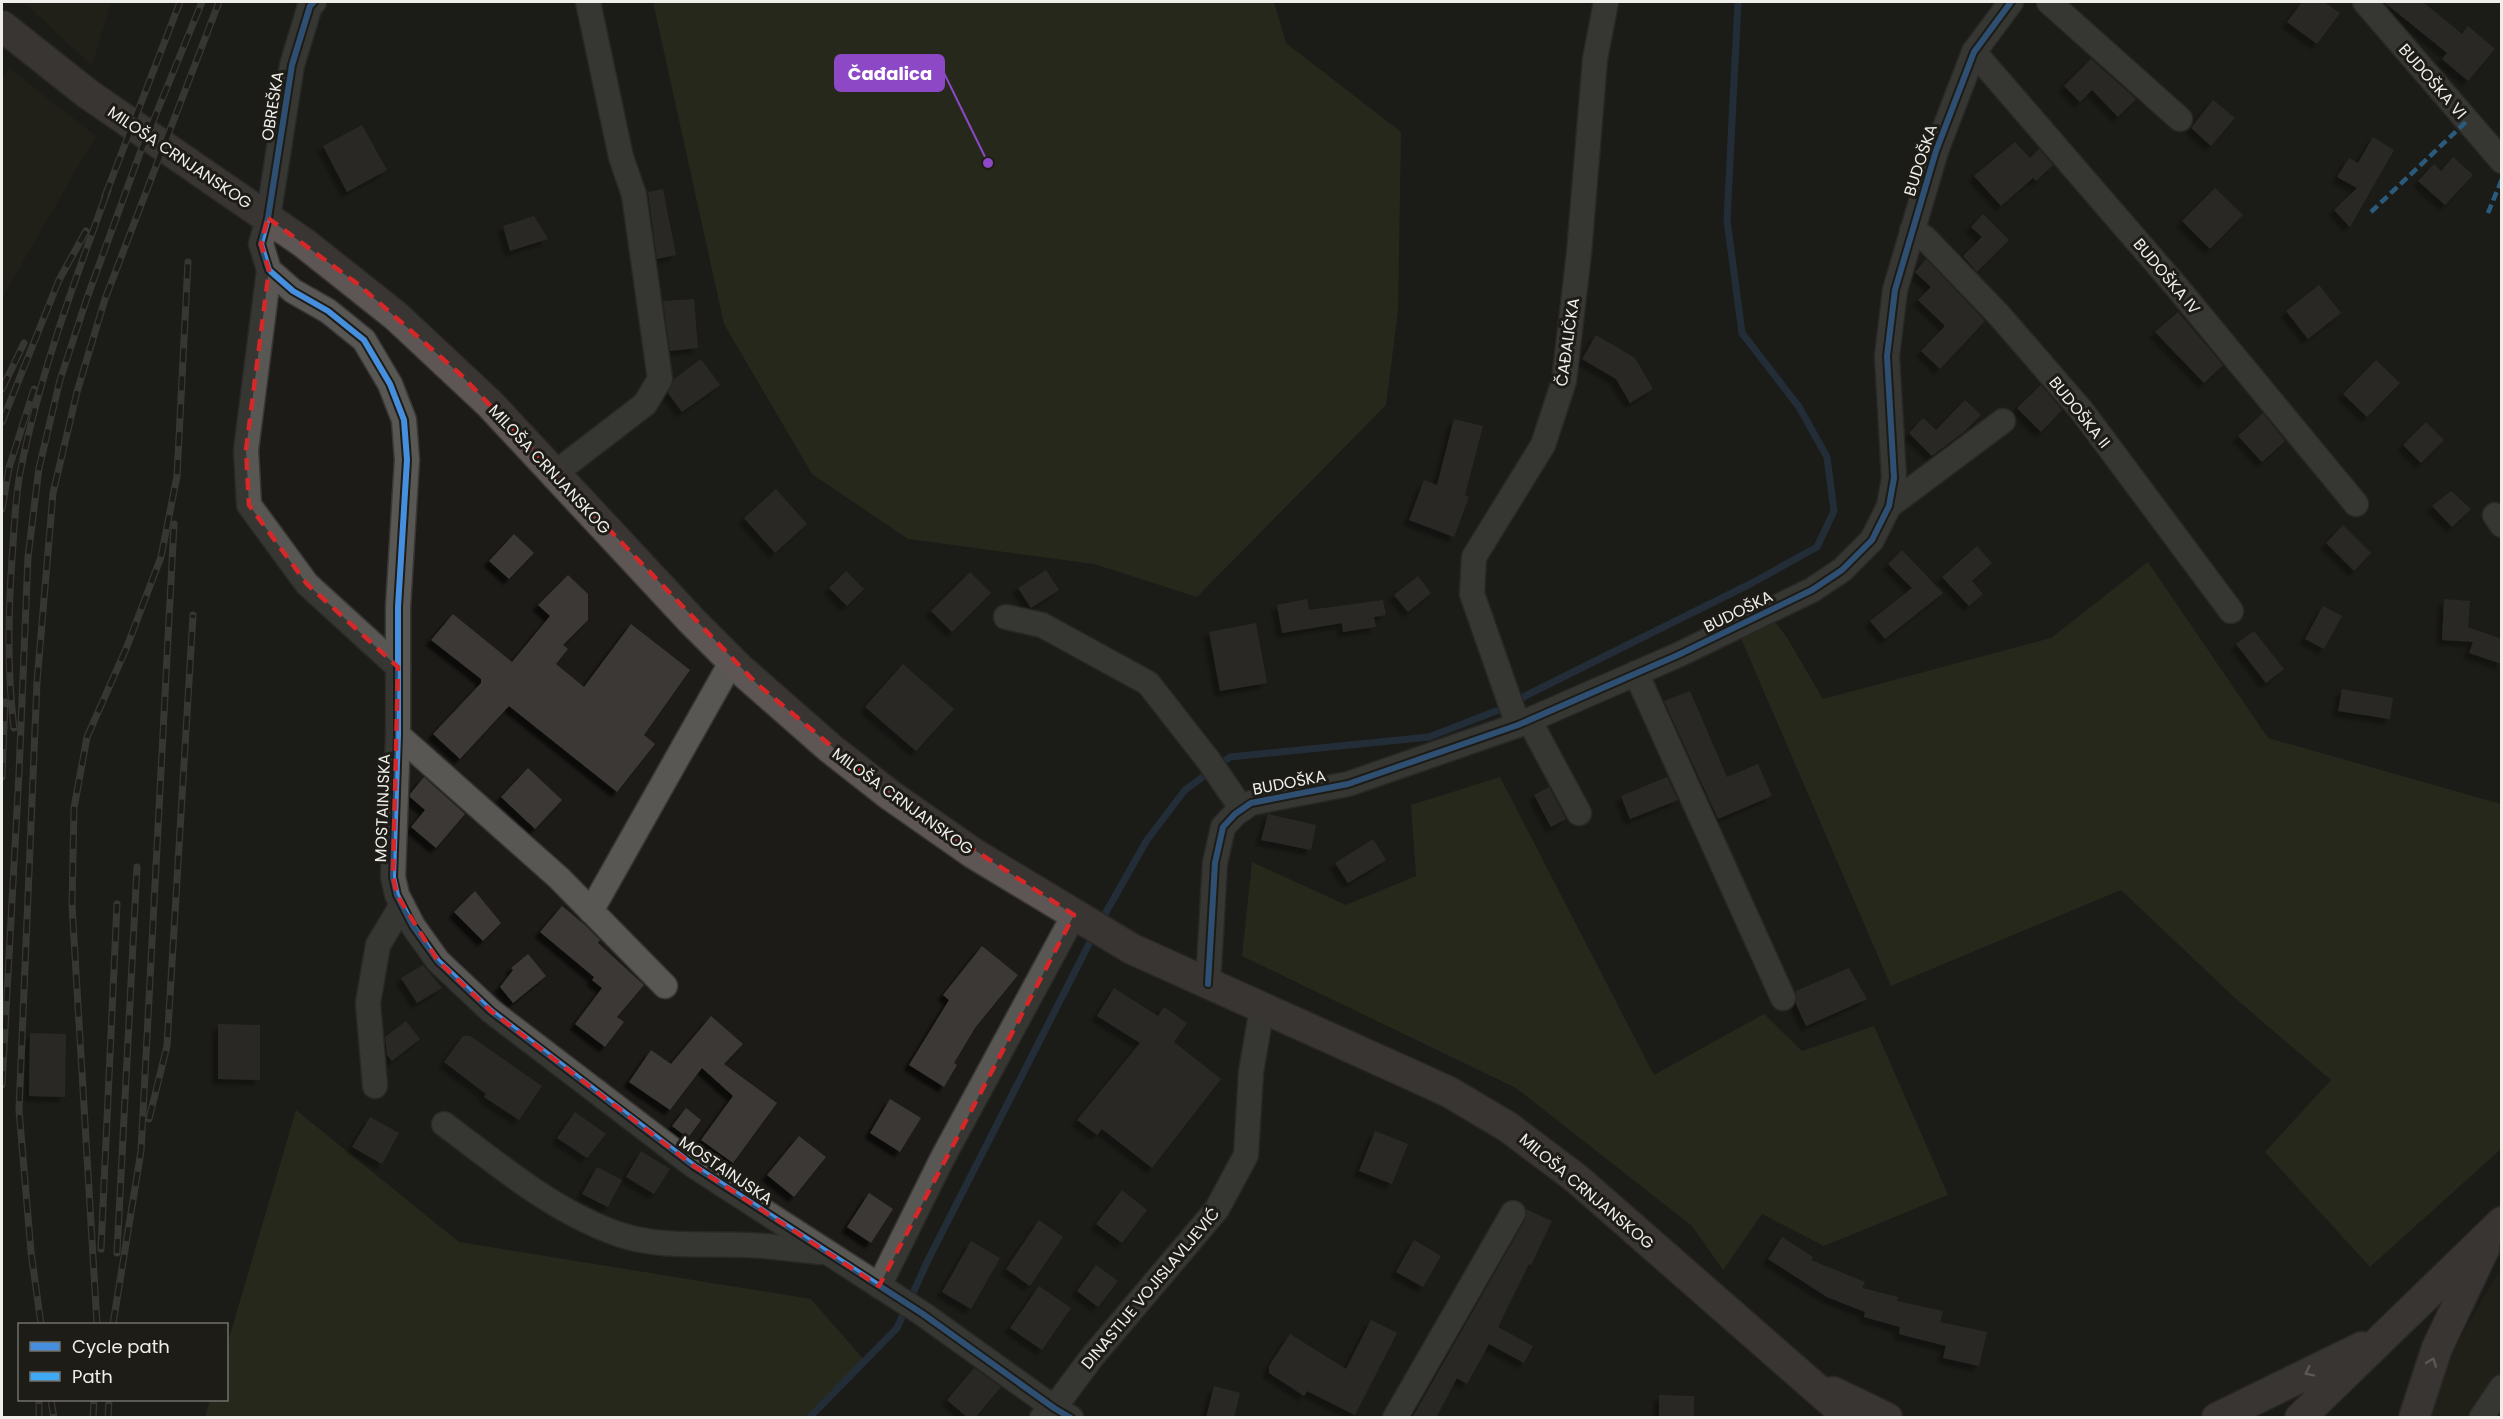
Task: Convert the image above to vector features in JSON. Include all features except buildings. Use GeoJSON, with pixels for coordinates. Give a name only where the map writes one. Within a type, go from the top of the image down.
{"type":"FeatureCollection","features":[{"type":"Feature","properties":{"kind":"main road","name":"MILOŠA CRNJANSKOG"},"geometry":{"type":"LineString","coordinates":[[2,26],[88,94],[268,218],[339,270],[414,332],[483,397],[732,661],[830,748],[908,809],[1124,945],[1449,1092],[1508,1126],[1577,1179],[1768,1349],[1850,1418]]}},
{"type":"Feature","properties":{"kind":"main road"},"geometry":{"type":"LineString","coordinates":[[2300,1418],[2498,1226]]}},
{"type":"Feature","properties":{"kind":"main road"},"geometry":{"type":"LineString","coordinates":[[2414,1418],[2443,1335],[2498,1226]]}},
{"type":"Feature","properties":{"kind":"main road"},"geometry":{"type":"LineString","coordinates":[[2217,1418],[2381,1339]]}},
{"type":"Feature","properties":{"kind":"main road"},"geometry":{"type":"LineString","coordinates":[[1768,1349],[1834,1392],[1887,1418]]}},
{"type":"Feature","properties":{"kind":"street","name":"OBREŠKA"},"geometry":{"type":"LineString","coordinates":[[268,218],[292,65],[310,6],[314,2]]}},
{"type":"Feature","properties":{"kind":"street"},"geometry":{"type":"LineString","coordinates":[[554,474],[645,404],[660,379],[634,195],[621,157],[588,2]]}},
{"type":"Feature","properties":{"kind":"street","name":"ČAĐALIČKA"},"geometry":{"type":"LineString","coordinates":[[1579,813],[1524,723],[1472,594],[1474,557],[1543,445],[1564,381],[1579,253],[1595,59],[1606,2]]}},
{"type":"Feature","properties":{"kind":"street","name":"BUDOŠKA"},"geometry":{"type":"LineString","coordinates":[[1208,984],[1215,863],[1223,827],[1242,809],[1251,803],[1348,784],[1524,723],[1636,674],[1812,590],[1842,570],[1872,540],[1889,506],[1894,477],[1887,356],[1895,290],[1936,151],[1974,52],[2011,2]]}},
{"type":"Feature","properties":{"kind":"street"},"geometry":{"type":"LineString","coordinates":[[2049,2],[2180,119]]}},
{"type":"Feature","properties":{"kind":"street","name":"BUDOŠKA VI"},"geometry":{"type":"LineString","coordinates":[[2365,2],[2502,160]]}},
{"type":"Feature","properties":{"kind":"street","name":"BUDOŠKA IV"},"geometry":{"type":"LineString","coordinates":[[1974,52],[2176,286],[2356,504]]}},
{"type":"Feature","properties":{"kind":"street"},"geometry":{"type":"LineString","coordinates":[[268,218],[261,244],[269,270],[246,450],[249,505],[307,584],[398,668]]}},
{"type":"Feature","properties":{"kind":"street","name":"BUDOŠKA II"},"geometry":{"type":"LineString","coordinates":[[1912,230],[1925,238],[1999,315],[2082,411],[2231,611]]}},
{"type":"Feature","properties":{"kind":"street","name":"MOSTAINJSKA"},"geometry":{"type":"LineString","coordinates":[[269,270],[293,291],[328,311],[364,340],[390,384],[404,420],[407,460],[398,607],[398,735],[393,877],[402,905],[413,926],[438,961],[491,1011],[694,1166],[923,1314],[1055,1414]]}},
{"type":"Feature","properties":{"kind":"street"},"geometry":{"type":"LineString","coordinates":[[1889,506],[2003,421]]}},
{"type":"Feature","properties":{"kind":"street"},"geometry":{"type":"LineString","coordinates":[[1006,617],[1042,625],[1148,684],[1209,761],[1242,809]]}},
{"type":"Feature","properties":{"kind":"street"},"geometry":{"type":"LineString","coordinates":[[591,910],[732,661]]}},
{"type":"Feature","properties":{"kind":"street"},"geometry":{"type":"LineString","coordinates":[[1636,674],[1783,998]]}},
{"type":"Feature","properties":{"kind":"street"},"geometry":{"type":"LineString","coordinates":[[398,735],[559,878],[665,986]]}},
{"type":"Feature","properties":{"kind":"street"},"geometry":{"type":"LineString","coordinates":[[375,1086],[368,1003],[378,945],[402,905]]}},
{"type":"Feature","properties":{"kind":"street"},"geometry":{"type":"LineString","coordinates":[[883,1288],[898,1250],[942,1159],[1081,919]]}},
{"type":"Feature","properties":{"kind":"street","name":"DINASTIJE VOJISLAVLJEVIĆ"},"geometry":{"type":"LineString","coordinates":[[1055,1414],[1092,1357],[1217,1209],[1246,1155],[1251,1072],[1262,1008]]}},
{"type":"Feature","properties":{"kind":"street"},"geometry":{"type":"LineString","coordinates":[[444,1124],[520,1181],[585,1220],[623,1236],[663,1243],[750,1245],[826,1253]]}},
{"type":"Feature","properties":{"kind":"street"},"geometry":{"type":"LineString","coordinates":[[1395,1418],[1513,1213]]}},
{"type":"Feature","properties":{"kind":"street"},"geometry":{"type":"LineString","coordinates":[[2481,1418],[2502,1388]]}},
{"type":"Feature","properties":{"kind":"highlighted area"},"geometry":{"type":"Polygon","coordinates":[[[268,218],[359,285],[461,375],[757,684],[890,795],[1074,915],[879,1286],[694,1166],[491,1011],[438,961],[397,895],[393,877],[398,667],[307,584],[249,505],[246,450],[269,270],[261,244],[268,218]]]}},
{"type":"Feature","properties":{"kind":"shaded area"},"geometry":{"type":"Polygon","coordinates":[[[24,2],[111,2],[92,66],[24,2]]]}},
{"type":"Feature","properties":{"kind":"shaded area"},"geometry":{"type":"Polygon","coordinates":[[[9,68],[96,136],[2,298],[2,79],[9,68]]]}},
{"type":"Feature","properties":{"kind":"shaded area"},"geometry":{"type":"Polygon","coordinates":[[[2501,1268],[2501,1417],[2431,1418],[2452,1353],[2501,1268]]]}},
{"type":"Feature","properties":{"kind":"green space"},"geometry":{"type":"Polygon","coordinates":[[[653,2],[1274,2],[1286,43],[1401,132],[1398,311],[1386,405],[1197,597],[1094,564],[908,539],[812,474],[724,324],[653,2]]]}},
{"type":"Feature","properties":{"kind":"green space"},"geometry":{"type":"Polygon","coordinates":[[[2148,562],[2268,738],[2501,804],[2501,1149],[2370,1267],[2265,1152],[2331,1080],[2236,999],[2121,890],[1891,986],[1736,627],[1767,612],[1786,636],[1823,699],[2051,638],[2148,562]]]}},
{"type":"Feature","properties":{"kind":"green space"},"geometry":{"type":"Polygon","coordinates":[[[1500,777],[1654,1075],[1764,1014],[1802,1051],[1874,1026],[1948,1195],[1824,1246],[1762,1214],[1723,1270],[1692,1226],[1516,1088],[1242,956],[1252,862],[1346,905],[1416,876],[1411,805],[1500,777]]]}},
{"type":"Feature","properties":{"kind":"green space"},"geometry":{"type":"Polygon","coordinates":[[[296,1110],[459,1242],[811,1299],[865,1361],[809,1417],[205,1417],[210,1401],[228,1401],[228,1342],[296,1110]]]}},
{"type":"Feature","properties":{"kind":"waterway"},"geometry":{"type":"LineString","coordinates":[[1517,700],[1752,583],[1817,547],[1834,511],[1827,457],[1799,407],[1742,333],[1727,220],[1738,2]]}},
{"type":"Feature","properties":{"kind":"waterway"},"geometry":{"type":"LineString","coordinates":[[1101,921],[1147,840],[1185,790],[1230,757],[1429,737],[1496,711]]}},
{"type":"Feature","properties":{"kind":"waterway"},"geometry":{"type":"LineString","coordinates":[[809,1418],[897,1328],[928,1260],[1093,936]]}},
{"type":"Feature","properties":{"kind":"railway"},"geometry":{"type":"LineString","coordinates":[[105,196],[180,2]]}},
{"type":"Feature","properties":{"kind":"railway"},"geometry":{"type":"LineString","coordinates":[[2,1085],[28,557],[39,468],[60,380],[87,298],[140,153],[202,2]]}},
{"type":"Feature","properties":{"kind":"railway"},"geometry":{"type":"LineString","coordinates":[[41,1323],[31,1252],[19,1110],[37,682],[53,493],[77,392],[105,299],[219,2]]}},
{"type":"Feature","properties":{"kind":"railway"},"geometry":{"type":"LineString","coordinates":[[14,728],[10,686],[9,623],[15,516],[20,473],[47,366],[108,190]]}},
{"type":"Feature","properties":{"kind":"railway"},"geometry":{"type":"LineString","coordinates":[[2,422],[59,280],[86,231]]}},
{"type":"Feature","properties":{"kind":"railway"},"geometry":{"type":"LineString","coordinates":[[97,1323],[72,905],[74,808],[87,737],[126,649],[161,557],[177,476],[188,262]]}},
{"type":"Feature","properties":{"kind":"railway"},"geometry":{"type":"LineString","coordinates":[[2,389],[24,343]]}},
{"type":"Feature","properties":{"kind":"railway"},"geometry":{"type":"LineString","coordinates":[[2,509],[9,468],[34,389]]}},
{"type":"Feature","properties":{"kind":"railway"},"geometry":{"type":"LineString","coordinates":[[113,1323],[141,1151],[174,524]]}},
{"type":"Feature","properties":{"kind":"railway"},"geometry":{"type":"LineString","coordinates":[[149,1119],[167,1046],[193,615]]}},
{"type":"Feature","properties":{"kind":"railway"},"geometry":{"type":"LineString","coordinates":[[2,777],[5,702]]}},
{"type":"Feature","properties":{"kind":"railway"},"geometry":{"type":"LineString","coordinates":[[117,1253],[137,867]]}},
{"type":"Feature","properties":{"kind":"railway"},"geometry":{"type":"LineString","coordinates":[[101,1249],[117,904]]}},
{"type":"Feature","properties":{"kind":"railway"},"geometry":{"type":"LineString","coordinates":[[39,1401],[39,1418]]}},
{"type":"Feature","properties":{"kind":"railway"},"geometry":{"type":"LineString","coordinates":[[51,1401],[54,1418]]}},
{"type":"Feature","properties":{"kind":"railway"},"geometry":{"type":"LineString","coordinates":[[93,1418],[94,1401]]}},
{"type":"Feature","properties":{"kind":"railway"},"geometry":{"type":"LineString","coordinates":[[108,1418],[109,1401]]}},
{"type":"Feature","properties":{"kind":"marked path"},"geometry":{"type":"LineString","coordinates":[[2371,212],[2467,121]]}},
{"type":"Feature","properties":{"kind":"marked path"},"geometry":{"type":"LineString","coordinates":[[2488,213],[2502,179]]}},
{"type":"Feature","properties":{"kind":"cycle path"},"geometry":{"type":"LineString","coordinates":[[314,2],[310,6],[292,65],[268,218],[261,244],[269,270],[293,291],[328,311],[364,340],[390,384],[404,420],[407,460],[398,607],[398,735],[393,877],[397,895],[413,926],[438,961],[491,1011],[694,1166],[923,1314],[1071,1418]]}},
{"type":"Feature","properties":{"kind":"cycle path"},"geometry":{"type":"LineString","coordinates":[[1208,984],[1215,863],[1223,827],[1235,814],[1251,803],[1348,784],[1518,725],[1678,655],[1812,590],[1842,570],[1872,540],[1889,506],[1894,478],[1887,356],[1895,290],[1936,151],[1974,52],[2011,2]]}},
{"type":"Feature","properties":{"kind":"place","name":"Čađalica"},"geometry":{"type":"Point","coordinates":[988,163]}}]}
